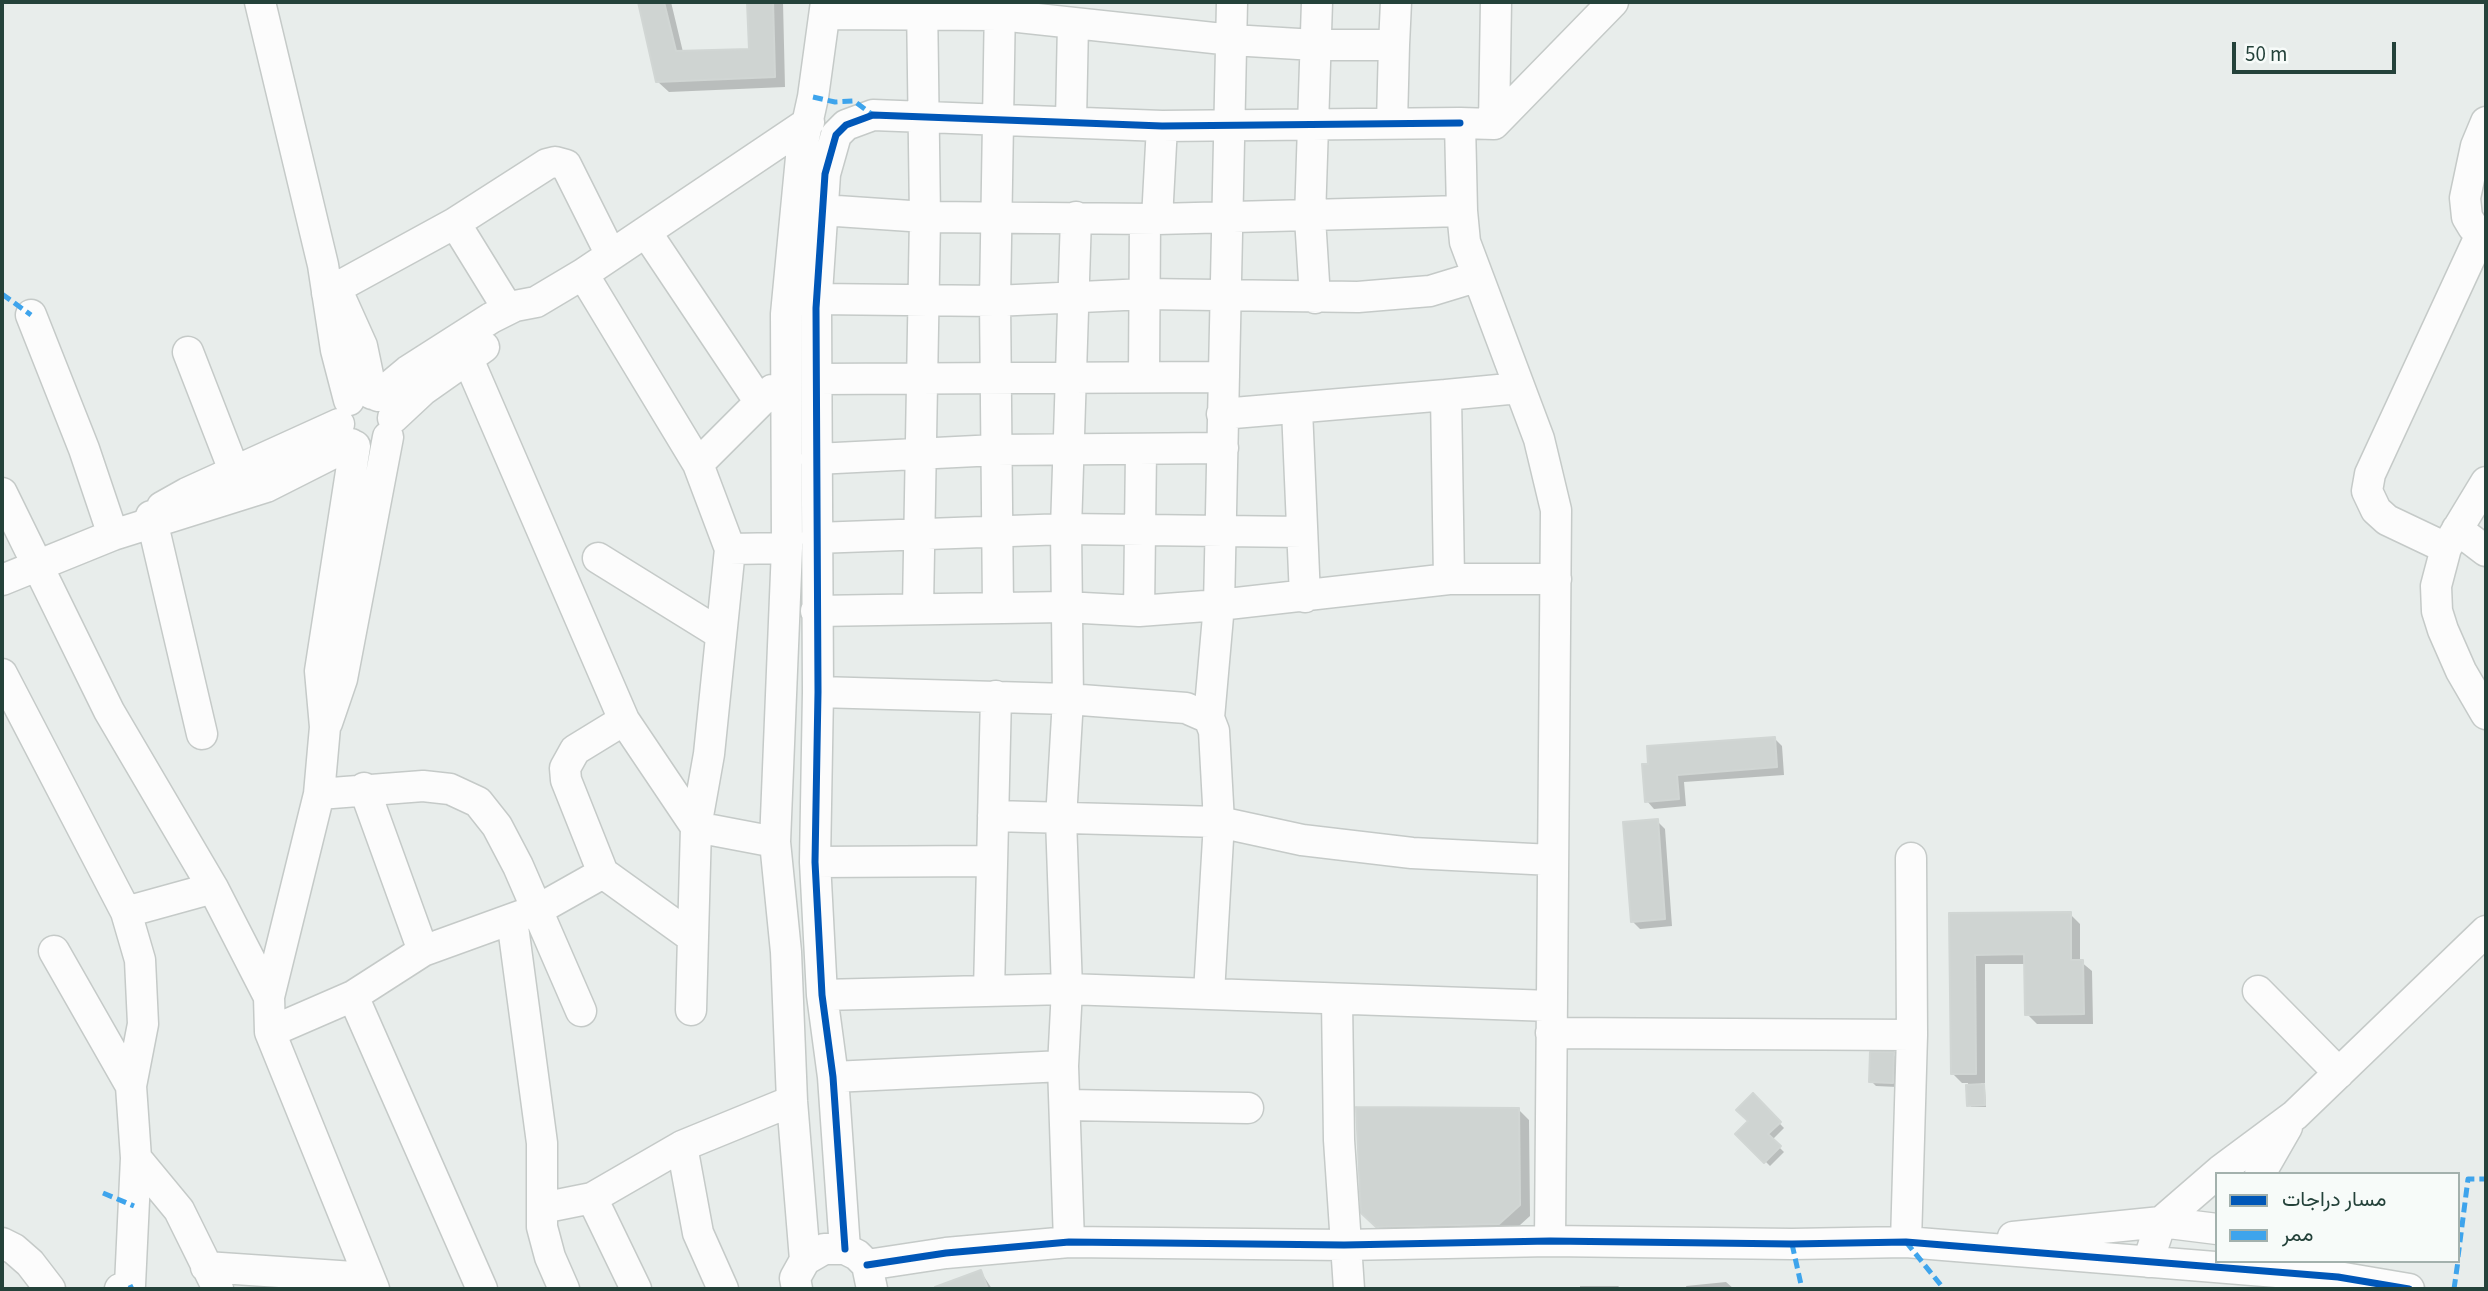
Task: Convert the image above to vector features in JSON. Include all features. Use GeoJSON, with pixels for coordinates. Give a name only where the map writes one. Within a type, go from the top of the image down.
{"type":"FeatureCollection","features":[{"type":"Feature","properties":{"kind":"street"},"geometry":{"type":"LineString","coordinates":[[136,1158],[167,1191],[212,1278],[371,1283],[270,1032],[269,997],[320,794],[325,727],[320,671],[366,420],[362,346],[329,282],[260,2]]}},
{"type":"Feature","properties":{"kind":"street"},"geometry":{"type":"LineString","coordinates":[[1209,993],[1219,822],[1214,731],[1209,718],[1219,605],[1229,218],[1227,124],[1232,2]]}},
{"type":"Feature","properties":{"kind":"street"},"geometry":{"type":"LineString","coordinates":[[1315,298],[1310,218],[1317,2]]}},
{"type":"Feature","properties":{"kind":"street"},"geometry":{"type":"LineString","coordinates":[[1392,123],[1396,2]]}},
{"type":"Feature","properties":{"kind":"street"},"geometry":{"type":"LineString","coordinates":[[1494,124],[1496,2]]}},
{"type":"Feature","properties":{"kind":"street"},"geometry":{"type":"LineString","coordinates":[[861,1268],[822,995],[815,862],[818,692],[817,299],[822,210],[830,151],[836,135],[846,125],[873,115],[1162,126],[1494,124],[1613,2]]}},
{"type":"Feature","properties":{"kind":"street"},"geometry":{"type":"LineString","coordinates":[[805,1260],[792,1101],[786,953],[775,842],[787,548],[786,314],[802,147],[809,122],[826,8],[1000,8],[1073,23],[1232,40],[1315,45],[1394,45]]}},
{"type":"Feature","properties":{"kind":"street"},"geometry":{"type":"LineString","coordinates":[[918,608],[921,301],[925,217],[922,8]]}},
{"type":"Feature","properties":{"kind":"street"},"geometry":{"type":"LineString","coordinates":[[998,607],[995,218],[1000,8]]}},
{"type":"Feature","properties":{"kind":"street"},"geometry":{"type":"LineString","coordinates":[[1071,121],[1073,23]]}},
{"type":"Feature","properties":{"kind":"street"},"geometry":{"type":"LineString","coordinates":[[2,580],[38,562],[139,526],[266,487],[366,420],[408,371],[522,305],[583,274],[809,122]]}},
{"type":"Feature","properties":{"kind":"street"},"geometry":{"type":"LineString","coordinates":[[1460,123],[1465,242],[1539,439],[1556,510],[1550,1241]]}},
{"type":"Feature","properties":{"kind":"street"},"geometry":{"type":"LineString","coordinates":[[1144,376],[1145,294],[1162,126]]}},
{"type":"Feature","properties":{"kind":"street"},"geometry":{"type":"LineString","coordinates":[[2483,139],[2465,198],[2467,217],[2484,236],[2370,474],[2367,491],[2376,510],[2387,520],[2452,538],[2486,551]]}},
{"type":"Feature","properties":{"kind":"street"},"geometry":{"type":"LineString","coordinates":[[329,282],[455,223],[547,163],[561,162],[566,165],[611,255]]}},
{"type":"Feature","properties":{"kind":"street"},"geometry":{"type":"LineString","coordinates":[[822,210],[925,217],[1151,219],[1310,218],[1462,211]]}},
{"type":"Feature","properties":{"kind":"street"},"geometry":{"type":"LineString","coordinates":[[1069,1242],[1063,1066],[1067,989],[1061,818],[1068,699],[1066,529],[1076,217]]}},
{"type":"Feature","properties":{"kind":"street"},"geometry":{"type":"LineString","coordinates":[[455,223],[522,305]]}},
{"type":"Feature","properties":{"kind":"street"},"geometry":{"type":"LineString","coordinates":[[646,232],[759,401]]}},
{"type":"Feature","properties":{"kind":"street"},"geometry":{"type":"LineString","coordinates":[[583,274],[698,464],[730,549],[719,633],[709,754],[696,827],[691,1010]]}},
{"type":"Feature","properties":{"kind":"street"},"geometry":{"type":"LineString","coordinates":[[817,299],[995,301],[1145,294],[1315,298],[1399,295],[1430,291],[1476,277]]}},
{"type":"Feature","properties":{"kind":"street"},"geometry":{"type":"LineString","coordinates":[[139,526],[187,493],[366,420],[423,390],[513,328],[522,305]]}},
{"type":"Feature","properties":{"kind":"street"},"geometry":{"type":"LineString","coordinates":[[31,315],[84,449],[139,526],[202,734]]}},
{"type":"Feature","properties":{"kind":"street"},"geometry":{"type":"LineString","coordinates":[[188,352],[235,473]]}},
{"type":"Feature","properties":{"kind":"street"},"geometry":{"type":"LineString","coordinates":[[468,359],[624,720],[696,827],[775,842]]}},
{"type":"Feature","properties":{"kind":"street"},"geometry":{"type":"LineString","coordinates":[[817,379],[1224,377]]}},
{"type":"Feature","properties":{"kind":"street"},"geometry":{"type":"LineString","coordinates":[[698,464],[759,401],[785,379]]}},
{"type":"Feature","properties":{"kind":"street"},"geometry":{"type":"LineString","coordinates":[[1222,414],[1519,388]]}},
{"type":"Feature","properties":{"kind":"street"},"geometry":{"type":"LineString","coordinates":[[1446,396],[1449,579]]}},
{"type":"Feature","properties":{"kind":"street"},"geometry":{"type":"LineString","coordinates":[[1297,408],[1305,597]]}},
{"type":"Feature","properties":{"kind":"street"},"geometry":{"type":"LineString","coordinates":[[816,459],[996,450],[1141,451],[1223,448]]}},
{"type":"Feature","properties":{"kind":"street"},"geometry":{"type":"LineString","coordinates":[[1139,611],[1141,451]]}},
{"type":"Feature","properties":{"kind":"street"},"geometry":{"type":"LineString","coordinates":[[2486,482],[2452,538],[2436,586],[2437,611],[2461,671],[2486,714]]}},
{"type":"Feature","properties":{"kind":"street"},"geometry":{"type":"LineString","coordinates":[[2,494],[110,711],[212,888],[269,997]]}},
{"type":"Feature","properties":{"kind":"street"},"geometry":{"type":"LineString","coordinates":[[816,538],[1066,529],[1302,532]]}},
{"type":"Feature","properties":{"kind":"street"},"geometry":{"type":"LineString","coordinates":[[730,549],[787,548]]}},
{"type":"Feature","properties":{"kind":"street"},"geometry":{"type":"LineString","coordinates":[[598,558],[719,633]]}},
{"type":"Feature","properties":{"kind":"street"},"geometry":{"type":"LineString","coordinates":[[816,611],[1065,607],[1139,611],[1305,597],[1449,579],[1556,579]]}},
{"type":"Feature","properties":{"kind":"street"},"geometry":{"type":"LineString","coordinates":[[2,674],[126,912],[140,960],[143,1024],[131,1086],[136,1158],[130,1285],[120,1289]]}},
{"type":"Feature","properties":{"kind":"street"},"geometry":{"type":"LineString","coordinates":[[818,692],[1068,699],[1186,708],[1209,718]]}},
{"type":"Feature","properties":{"kind":"street"},"geometry":{"type":"LineString","coordinates":[[989,991],[996,696]]}},
{"type":"Feature","properties":{"kind":"street"},"geometry":{"type":"LineString","coordinates":[[624,720],[575,750],[565,768],[566,780],[603,873],[692,937]]}},
{"type":"Feature","properties":{"kind":"street"},"geometry":{"type":"LineString","coordinates":[[320,794],[363,788],[423,786],[450,789],[478,802],[497,826],[526,914],[580,1011]]}},
{"type":"Feature","properties":{"kind":"street"},"geometry":{"type":"LineString","coordinates":[[363,788],[423,951]]}},
{"type":"Feature","properties":{"kind":"street"},"geometry":{"type":"LineString","coordinates":[[993,816],[1219,822],[1302,839],[1412,853],[1552,860]]}},
{"type":"Feature","properties":{"kind":"street"},"geometry":{"type":"LineString","coordinates":[[1906,1242],[1912,1035],[1911,858]]}},
{"type":"Feature","properties":{"kind":"street"},"geometry":{"type":"LineString","coordinates":[[815,862],[991,861]]}},
{"type":"Feature","properties":{"kind":"street"},"geometry":{"type":"LineString","coordinates":[[270,1032],[353,996],[423,951],[526,914],[603,873]]}},
{"type":"Feature","properties":{"kind":"street"},"geometry":{"type":"LineString","coordinates":[[126,912],[212,888]]}},
{"type":"Feature","properties":{"kind":"street"},"geometry":{"type":"LineString","coordinates":[[526,914],[542,1143],[544,1237],[564,1289]]}},
{"type":"Feature","properties":{"kind":"street"},"geometry":{"type":"LineString","coordinates":[[2219,1172],[2295,1115],[2486,931]]}},
{"type":"Feature","properties":{"kind":"street"},"geometry":{"type":"LineString","coordinates":[[54,951],[131,1086]]}},
{"type":"Feature","properties":{"kind":"street"},"geometry":{"type":"LineString","coordinates":[[822,995],[1067,989],[1209,993],[1551,1020],[1912,1035]]}},
{"type":"Feature","properties":{"kind":"street"},"geometry":{"type":"LineString","coordinates":[[2259,991],[2339,1073]]}},
{"type":"Feature","properties":{"kind":"street"},"geometry":{"type":"LineString","coordinates":[[353,996],[482,1289]]}},
{"type":"Feature","properties":{"kind":"street"},"geometry":{"type":"LineString","coordinates":[[1337,1001],[1344,1245],[1349,1289]]}},
{"type":"Feature","properties":{"kind":"street"},"geometry":{"type":"LineString","coordinates":[[833,1077],[1063,1066]]}},
{"type":"Feature","properties":{"kind":"street"},"geometry":{"type":"LineString","coordinates":[[542,1208],[592,1198],[682,1146],[792,1101]]}},
{"type":"Feature","properties":{"kind":"street"},"geometry":{"type":"LineString","coordinates":[[1066,1105],[1248,1108]]}},
{"type":"Feature","properties":{"kind":"street"},"geometry":{"type":"LineString","coordinates":[[2261,1172],[2295,1115]]}},
{"type":"Feature","properties":{"kind":"street"},"geometry":{"type":"LineString","coordinates":[[682,1146],[698,1233],[723,1289]]}},
{"type":"Feature","properties":{"kind":"street"},"geometry":{"type":"LineString","coordinates":[[2148,1262],[2161,1222],[2215,1175]]}},
{"type":"Feature","properties":{"kind":"street"},"geometry":{"type":"LineString","coordinates":[[592,1198],[636,1289]]}},
{"type":"Feature","properties":{"kind":"street"},"geometry":{"type":"LineString","coordinates":[[1936,1245],[2161,1222],[2215,1229]]}},
{"type":"Feature","properties":{"kind":"street"},"geometry":{"type":"LineString","coordinates":[[797,1289],[795,1278],[805,1260],[824,1249],[861,1268],[946,1253],[1069,1242],[1344,1245],[1550,1241],[1792,1244],[1906,1242],[2148,1262],[2211,1257]]}},
{"type":"Feature","properties":{"kind":"street"},"geometry":{"type":"LineString","coordinates":[[2,1243],[30,1263],[50,1289]]}},
{"type":"Feature","properties":{"kind":"street"},"geometry":{"type":"LineString","coordinates":[[2249,1263],[2409,1289]]}},
{"type":"Feature","properties":{"kind":"street"},"geometry":{"type":"LineString","coordinates":[[2305,1263],[2338,1277]]}},
{"type":"Feature","properties":{"kind":"building"},"geometry":{"type":"Polygon","coordinates":[[[638,2],[664,2],[676,51],[749,49],[747,2],[773,2],[775,77],[656,82],[638,2]]]}},
{"type":"Feature","properties":{"kind":"building"},"geometry":{"type":"Polygon","coordinates":[[[1775,737],[1777,767],[1677,775],[1679,799],[1645,802],[1642,764],[1648,764],[1647,746],[1775,737]]]}},
{"type":"Feature","properties":{"kind":"building"},"geometry":{"type":"Polygon","coordinates":[[[1658,819],[1665,919],[1631,922],[1623,822],[1658,819]]]}},
{"type":"Feature","properties":{"kind":"building"},"geometry":{"type":"Polygon","coordinates":[[[2071,912],[2071,960],[2083,960],[2084,1014],[2025,1015],[2024,954],[1975,955],[1976,1074],[1951,1074],[1949,913],[2071,912]]]}},
{"type":"Feature","properties":{"kind":"building"},"geometry":{"type":"Polygon","coordinates":[[[1870,1052],[1894,1052],[1893,1083],[1869,1082],[1870,1052]]]}},
{"type":"Feature","properties":{"kind":"building"},"geometry":{"type":"Polygon","coordinates":[[[1984,1084],[1985,1105],[1967,1106],[1966,1085],[1984,1084]]]}},
{"type":"Feature","properties":{"kind":"building"},"geometry":{"type":"Polygon","coordinates":[[[1753,1093],[1781,1122],[1768,1134],[1781,1146],[1764,1163],[1735,1134],[1748,1121],[1736,1110],[1753,1093]]]}},
{"type":"Feature","properties":{"kind":"building"},"geometry":{"type":"Polygon","coordinates":[[[1356,1107],[1519,1108],[1520,1205],[1499,1224],[1376,1227],[1361,1213],[1356,1107]]]}},
{"type":"Feature","properties":{"kind":"building"},"geometry":{"type":"Polygon","coordinates":[[[981,1270],[988,1289],[935,1289],[935,1287],[981,1270]]]}},
{"type":"Feature","properties":{"kind":"marked path"},"geometry":{"type":"LineString","coordinates":[[813,97],[835,102],[854,101],[873,115]]}},
{"type":"Feature","properties":{"kind":"marked path"},"geometry":{"type":"LineString","coordinates":[[2,294],[31,315]]}},
{"type":"Feature","properties":{"kind":"marked path"},"geometry":{"type":"LineString","coordinates":[[2460,1241],[2468,1179],[2486,1179]]}},
{"type":"Feature","properties":{"kind":"marked path"},"geometry":{"type":"LineString","coordinates":[[103,1193],[134,1206]]}},
{"type":"Feature","properties":{"kind":"marked path"},"geometry":{"type":"LineString","coordinates":[[1906,1242],[1944,1289]]}},
{"type":"Feature","properties":{"kind":"marked path"},"geometry":{"type":"LineString","coordinates":[[1792,1244],[1802,1289]]}},
{"type":"Feature","properties":{"kind":"marked path"},"geometry":{"type":"LineString","coordinates":[[2454,1289],[2458,1263]]}},
{"type":"Feature","properties":{"kind":"marked path"},"geometry":{"type":"LineString","coordinates":[[130,1285],[132,1289]]}},
{"type":"Feature","properties":{"kind":"cycle path"},"geometry":{"type":"LineString","coordinates":[[845,1249],[833,1077],[822,995],[815,862],[818,692],[816,308],[825,174],[836,135],[846,125],[873,115],[1162,126],[1460,123]]}},
{"type":"Feature","properties":{"kind":"cycle path"},"geometry":{"type":"LineString","coordinates":[[867,1265],[946,1253],[1069,1242],[1344,1245],[1550,1241],[1792,1244],[1906,1242],[2338,1277],[2409,1289]]}}]}
